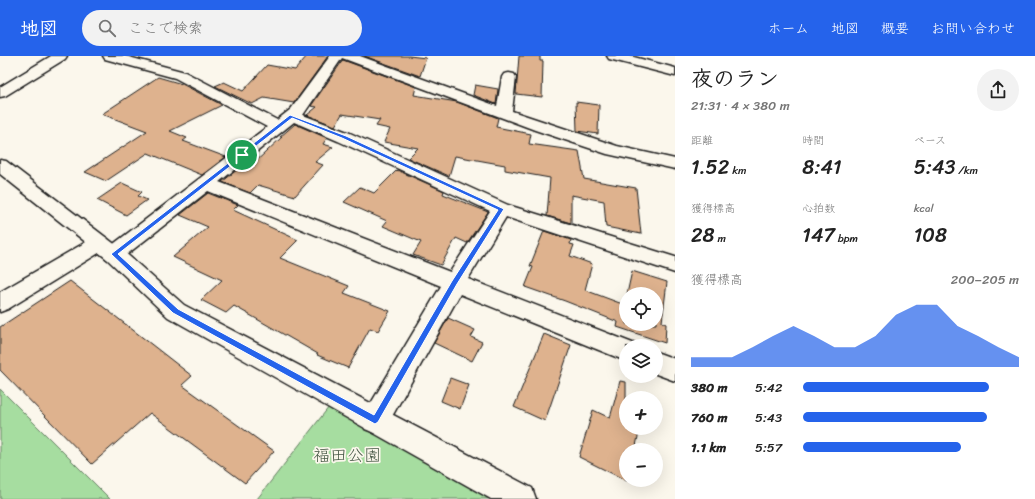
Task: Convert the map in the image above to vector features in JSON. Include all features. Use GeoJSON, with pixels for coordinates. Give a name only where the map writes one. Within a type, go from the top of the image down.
{"type":"FeatureCollection","features":[{"type":"Feature","properties":{"kind":"street"},"geometry":{"type":"LineString","coordinates":[[0,93],[60,56]]}},
{"type":"Feature","properties":{"kind":"street"},"geometry":{"type":"LineString","coordinates":[[110,56],[180,76],[285,121],[344,137],[501,209],[675,265]]}},
{"type":"Feature","properties":{"kind":"street"},"geometry":{"type":"LineString","coordinates":[[0,303],[107,249],[206,183],[297,112],[337,56]]}},
{"type":"Feature","properties":{"kind":"street"},"geometry":{"type":"LineString","coordinates":[[347,56],[504,114],[613,150],[675,164]]}},
{"type":"Feature","properties":{"kind":"street"},"geometry":{"type":"LineString","coordinates":[[614,56],[675,72]]}},
{"type":"Feature","properties":{"kind":"street"},"geometry":{"type":"LineString","coordinates":[[504,114],[509,77]]}},
{"type":"Feature","properties":{"kind":"street"},"geometry":{"type":"LineString","coordinates":[[0,165],[107,249],[176,311],[521,499]]}},
{"type":"Feature","properties":{"kind":"street"},"geometry":{"type":"LineString","coordinates":[[206,183],[619,348]]}},
{"type":"Feature","properties":{"kind":"street"},"geometry":{"type":"LineString","coordinates":[[375,420],[455,282],[501,209]]}},
{"type":"Feature","properties":{"kind":"street"},"geometry":{"type":"LineString","coordinates":[[663,366],[675,370]]}},
{"type":"Feature","properties":{"kind":"green space"},"geometry":{"type":"Polygon","coordinates":[[[0,389],[110,499],[0,499],[0,389]]]}},
{"type":"Feature","properties":{"kind":"green space","name":"福田公園"},"geometry":{"type":"Polygon","coordinates":[[[336,398],[512,499],[257,499],[336,398]]]}},
{"type":"Feature","properties":{"kind":"building"},"geometry":{"type":"Polygon","coordinates":[[[307,56],[328,56],[294,103],[264,98],[252,104],[215,86],[224,82],[243,91],[267,65],[295,70],[307,56]]]}},
{"type":"Feature","properties":{"kind":"building"},"geometry":{"type":"Polygon","coordinates":[[[364,56],[409,56],[426,58],[420,76],[364,56]]]}},
{"type":"Feature","properties":{"kind":"building"},"geometry":{"type":"Polygon","coordinates":[[[519,56],[540,56],[540,61],[543,61],[542,97],[516,94],[519,56]]]}},
{"type":"Feature","properties":{"kind":"building"},"geometry":{"type":"Polygon","coordinates":[[[343,60],[416,87],[414,95],[457,102],[498,118],[496,127],[531,134],[529,144],[579,151],[584,179],[636,188],[641,234],[606,227],[604,201],[571,195],[571,223],[547,216],[550,178],[505,170],[505,165],[455,156],[449,176],[408,158],[418,148],[384,142],[390,129],[376,126],[380,120],[342,114],[335,126],[307,115],[317,107],[311,106],[343,60]]]}},
{"type":"Feature","properties":{"kind":"building"},"geometry":{"type":"Polygon","coordinates":[[[158,77],[182,84],[222,105],[170,131],[187,138],[183,141],[226,157],[202,175],[148,153],[106,181],[85,172],[147,131],[102,114],[158,77]]]}},
{"type":"Feature","properties":{"kind":"building"},"geometry":{"type":"Polygon","coordinates":[[[475,85],[498,89],[496,104],[473,95],[475,85]]]}},
{"type":"Feature","properties":{"kind":"building"},"geometry":{"type":"Polygon","coordinates":[[[576,102],[599,105],[598,134],[577,131],[576,102]]]}},
{"type":"Feature","properties":{"kind":"building"},"geometry":{"type":"Polygon","coordinates":[[[295,124],[327,138],[323,144],[333,147],[315,162],[323,165],[295,196],[258,185],[250,193],[222,182],[244,164],[251,166],[295,124]]]}},
{"type":"Feature","properties":{"kind":"building"},"geometry":{"type":"Polygon","coordinates":[[[397,170],[444,191],[443,194],[488,212],[467,243],[456,238],[441,265],[413,255],[421,242],[383,226],[387,221],[344,202],[360,187],[374,193],[397,170]]]}},
{"type":"Feature","properties":{"kind":"building"},"geometry":{"type":"Polygon","coordinates":[[[122,183],[142,192],[138,196],[147,200],[126,215],[97,200],[122,183]]]}},
{"type":"Feature","properties":{"kind":"building"},"geometry":{"type":"Polygon","coordinates":[[[208,193],[238,205],[233,210],[298,240],[280,258],[349,286],[344,293],[390,311],[378,331],[370,328],[348,368],[317,355],[318,354],[234,306],[226,313],[201,300],[222,280],[173,257],[208,227],[180,215],[208,193]]]}},
{"type":"Feature","properties":{"kind":"building"},"geometry":{"type":"Polygon","coordinates":[[[544,231],[571,240],[570,244],[574,245],[570,256],[592,264],[585,290],[619,303],[619,328],[617,327],[618,322],[525,287],[533,267],[530,266],[544,231]]]}},
{"type":"Feature","properties":{"kind":"building"},"geometry":{"type":"Polygon","coordinates":[[[632,271],[667,282],[663,314],[663,287],[629,287],[632,271]]]}},
{"type":"Feature","properties":{"kind":"building"},"geometry":{"type":"Polygon","coordinates":[[[70,281],[192,376],[182,385],[274,451],[245,483],[150,413],[92,464],[0,370],[0,327],[70,281]]]}},
{"type":"Feature","properties":{"kind":"building"},"geometry":{"type":"Polygon","coordinates":[[[448,318],[475,330],[471,337],[482,342],[472,361],[434,343],[448,318]]]}},
{"type":"Feature","properties":{"kind":"building"},"geometry":{"type":"Polygon","coordinates":[[[663,322],[666,324],[665,343],[663,342],[663,339],[653,339],[629,331],[663,331],[663,322]]]}},
{"type":"Feature","properties":{"kind":"building"},"geometry":{"type":"Polygon","coordinates":[[[544,334],[571,345],[545,421],[514,407],[544,334]]]}},
{"type":"Feature","properties":{"kind":"building"},"geometry":{"type":"Polygon","coordinates":[[[450,378],[469,385],[460,409],[441,401],[450,378]]]}},
{"type":"Feature","properties":{"kind":"building"},"geometry":{"type":"Polygon","coordinates":[[[619,383],[626,383],[626,391],[619,391],[619,435],[638,435],[637,443],[619,443],[619,477],[579,457],[593,410],[610,418],[619,383]]]}},
{"type":"Feature","properties":{"kind":"route"},"geometry":{"type":"LineString","coordinates":[[292,116],[344,137],[501,209],[455,282],[375,420],[176,311],[114,254],[242,155],[292,116]]}}]}
